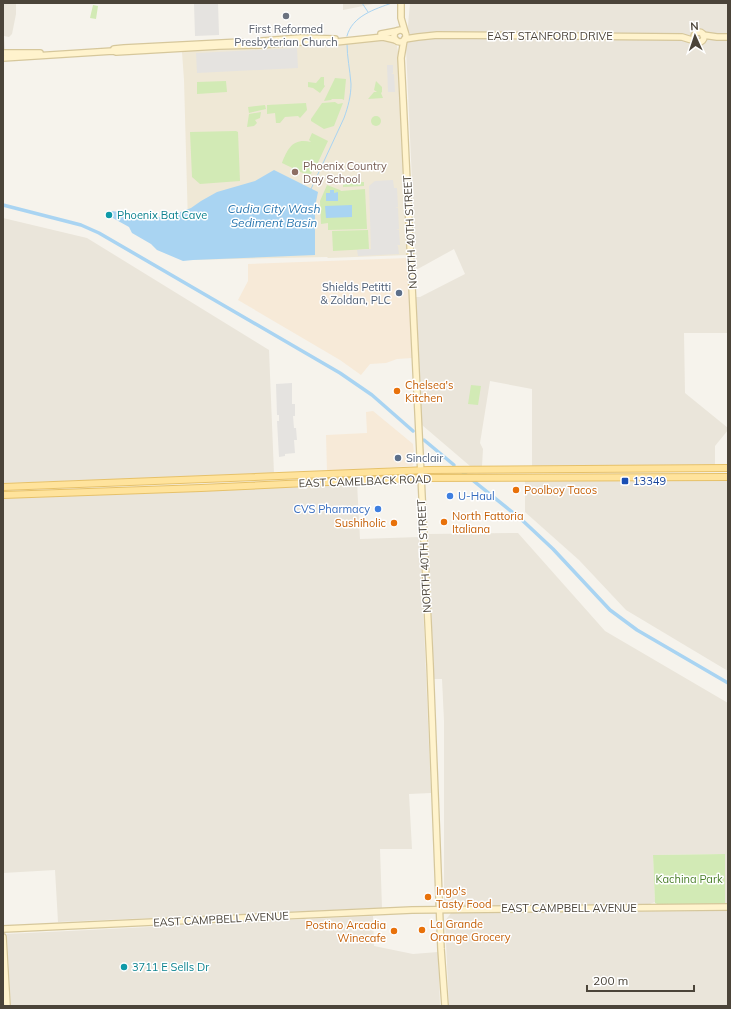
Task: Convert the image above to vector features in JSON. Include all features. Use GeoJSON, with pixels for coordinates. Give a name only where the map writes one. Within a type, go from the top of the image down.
{"type":"FeatureCollection","features":[{"type":"Feature","properties":{"kind":"main road","name":"EAST CAMELBACK ROAD"},"geometry":{"type":"LineString","coordinates":[[3,487],[451,469],[728,468]]}},
{"type":"Feature","properties":{"kind":"main road"},"geometry":{"type":"LineString","coordinates":[[320,474],[320,482]]}},
{"type":"Feature","properties":{"kind":"main road","name":"EAST CAMELBACK ROAD"},"geometry":{"type":"LineString","coordinates":[[3,495],[461,477],[728,477]]}},
{"type":"Feature","properties":{"kind":"street"},"geometry":{"type":"LineString","coordinates":[[3,58],[297,42],[336,42],[383,37],[401,42],[405,40],[406,36],[401,18],[401,3]]}},
{"type":"Feature","properties":{"kind":"street"},"geometry":{"type":"LineString","coordinates":[[397,40],[395,36],[401,18]]}},
{"type":"Feature","properties":{"kind":"street"},"geometry":{"type":"LineString","coordinates":[[113,51],[115,49],[124,48],[218,42],[259,42],[301,38],[351,39],[388,34],[400,30],[405,32]]}},
{"type":"Feature","properties":{"kind":"street","name":"EAST STANFORD DRIVE"},"geometry":{"type":"LineString","coordinates":[[405,32],[418,37]]}},
{"type":"Feature","properties":{"kind":"street","name":"EAST STANFORD DRIVE"},"geometry":{"type":"LineString","coordinates":[[695,37],[699,32],[703,38]]}},
{"type":"Feature","properties":{"kind":"street","name":"EAST STANFORD DRIVE"},"geometry":{"type":"LineString","coordinates":[[405,40],[437,35],[695,37]]}},
{"type":"Feature","properties":{"kind":"street","name":"EAST STANFORD DRIVE"},"geometry":{"type":"LineString","coordinates":[[695,37],[699,42],[703,38],[728,37]]}},
{"type":"Feature","properties":{"kind":"street","name":"NORTH 40TH STREET"},"geometry":{"type":"LineString","coordinates":[[397,40],[401,58],[445,1006]]}},
{"type":"Feature","properties":{"kind":"street","name":"NORTH 40TH STREET"},"geometry":{"type":"LineString","coordinates":[[401,58],[405,40]]}},
{"type":"Feature","properties":{"kind":"street"},"geometry":{"type":"LineString","coordinates":[[3,54],[26,52],[60,54]]}},
{"type":"Feature","properties":{"kind":"street","name":"EAST CAMPBELL AVENUE"},"geometry":{"type":"LineString","coordinates":[[3,929],[440,910],[728,907]]}},
{"type":"Feature","properties":{"kind":"street"},"geometry":{"type":"LineString","coordinates":[[3,937],[7,1006]]}},
{"type":"Feature","properties":{"kind":"shaded area"},"geometry":{"type":"Polygon","coordinates":[[[3,3],[16,3],[16,14],[12,34],[9,37],[4,36],[5,50],[3,50],[3,3]]]}},
{"type":"Feature","properties":{"kind":"shaded area"},"geometry":{"type":"Polygon","coordinates":[[[194,3],[218,3],[219,35],[195,36],[194,3]]]}},
{"type":"Feature","properties":{"kind":"shaded area"},"geometry":{"type":"Polygon","coordinates":[[[343,3],[378,3],[343,10],[343,3]]]}},
{"type":"Feature","properties":{"kind":"shaded area"},"geometry":{"type":"Polygon","coordinates":[[[410,3],[728,3],[728,333],[684,333],[685,393],[728,428],[715,446],[715,465],[532,466],[532,389],[490,381],[480,443],[483,449],[482,466],[470,466],[422,425],[415,297],[420,297],[465,274],[454,249],[416,270],[406,48],[410,3]]]}},
{"type":"Feature","properties":{"kind":"shaded area","name":"Phoenix Country Day School"},"geometry":{"type":"Polygon","coordinates":[[[388,39],[396,42],[398,51],[407,255],[189,260],[182,52],[184,50],[388,39]]]}},
{"type":"Feature","properties":{"kind":"shaded area"},"geometry":{"type":"Polygon","coordinates":[[[297,48],[298,68],[197,73],[196,53],[297,48]]]}},
{"type":"Feature","properties":{"kind":"shaded area"},"geometry":{"type":"Polygon","coordinates":[[[387,65],[393,65],[393,73],[391,74],[394,74],[395,92],[388,92],[387,65]]]}},
{"type":"Feature","properties":{"kind":"shaded area"},"geometry":{"type":"Polygon","coordinates":[[[393,180],[394,188],[397,188],[398,207],[395,207],[398,208],[399,229],[396,229],[399,230],[400,245],[397,245],[399,254],[358,256],[357,250],[371,249],[369,186],[375,181],[393,180]]]}},
{"type":"Feature","properties":{"kind":"shaded area"},"geometry":{"type":"Polygon","coordinates":[[[3,218],[87,238],[269,350],[274,474],[3,483],[3,218]]]}},
{"type":"Feature","properties":{"kind":"shaded area"},"geometry":{"type":"Polygon","coordinates":[[[408,258],[412,358],[397,359],[386,363],[370,364],[361,375],[340,360],[238,300],[248,281],[248,264],[408,258]]]}},
{"type":"Feature","properties":{"kind":"shaded area"},"geometry":{"type":"Polygon","coordinates":[[[292,383],[292,404],[295,404],[295,416],[293,416],[294,428],[296,428],[297,440],[294,440],[295,453],[285,454],[285,456],[279,457],[277,421],[279,421],[279,415],[277,415],[276,384],[292,383]]]}},
{"type":"Feature","properties":{"kind":"shaded area"},"geometry":{"type":"Polygon","coordinates":[[[373,411],[413,444],[415,463],[412,466],[327,471],[326,435],[367,433],[366,412],[373,411]]]}},
{"type":"Feature","properties":{"kind":"shaded area"},"geometry":{"type":"Polygon","coordinates":[[[525,480],[728,480],[728,671],[626,610],[579,560],[525,512],[525,480]]]}},
{"type":"Feature","properties":{"kind":"shaded area"},"geometry":{"type":"Polygon","coordinates":[[[357,483],[360,539],[419,537],[422,580],[431,793],[409,794],[412,849],[380,849],[382,908],[58,922],[55,870],[3,873],[3,498],[223,490],[357,483]]]}},
{"type":"Feature","properties":{"kind":"shaded area"},"geometry":{"type":"Polygon","coordinates":[[[518,533],[605,631],[728,703],[728,904],[725,904],[725,854],[653,855],[655,902],[647,905],[450,906],[444,900],[444,721],[442,679],[434,679],[428,534],[518,533]]]}},
{"type":"Feature","properties":{"kind":"shaded area"},"geometry":{"type":"Polygon","coordinates":[[[728,911],[728,1006],[449,1006],[445,921],[451,913],[728,911]]]}},
{"type":"Feature","properties":{"kind":"shaded area"},"geometry":{"type":"Polygon","coordinates":[[[373,916],[374,946],[413,954],[438,952],[440,1006],[11,1006],[7,934],[373,916]]]}},
{"type":"Feature","properties":{"kind":"green space"},"geometry":{"type":"Polygon","coordinates":[[[93,5],[98,6],[96,19],[90,18],[93,5]]]}},
{"type":"Feature","properties":{"kind":"green space"},"geometry":{"type":"Polygon","coordinates":[[[321,77],[324,77],[325,86],[320,93],[313,88],[308,87],[308,82],[316,83],[321,77]]]}},
{"type":"Feature","properties":{"kind":"green space"},"geometry":{"type":"Polygon","coordinates":[[[335,78],[346,79],[344,100],[332,99],[324,101],[335,78]]]}},
{"type":"Feature","properties":{"kind":"green space"},"geometry":{"type":"Polygon","coordinates":[[[226,81],[227,92],[197,94],[197,82],[226,81]]]}},
{"type":"Feature","properties":{"kind":"green space"},"geometry":{"type":"Polygon","coordinates":[[[376,81],[382,87],[381,93],[383,98],[368,99],[374,92],[377,92],[374,90],[376,81]]]}},
{"type":"Feature","properties":{"kind":"green space"},"geometry":{"type":"Polygon","coordinates":[[[335,102],[338,104],[343,103],[334,126],[324,129],[311,121],[322,103],[335,102]]]}},
{"type":"Feature","properties":{"kind":"green space"},"geometry":{"type":"Polygon","coordinates":[[[306,103],[307,110],[300,118],[298,116],[285,117],[280,123],[276,123],[275,113],[267,114],[267,105],[306,103]]]}},
{"type":"Feature","properties":{"kind":"green space"},"geometry":{"type":"Polygon","coordinates":[[[265,105],[266,109],[249,113],[248,107],[265,105]]]}},
{"type":"Feature","properties":{"kind":"green space"},"geometry":{"type":"Polygon","coordinates":[[[261,112],[260,118],[255,120],[257,123],[254,126],[247,127],[249,114],[261,112]]]}},
{"type":"Feature","properties":{"kind":"green space"},"geometry":{"type":"Polygon","coordinates":[[[376,116],[381,121],[376,126],[371,121],[376,116]]]}},
{"type":"Feature","properties":{"kind":"green space"},"geometry":{"type":"Polygon","coordinates":[[[190,132],[238,132],[240,181],[200,184],[192,177],[190,132]]]}},
{"type":"Feature","properties":{"kind":"green space"},"geometry":{"type":"Polygon","coordinates":[[[312,133],[328,141],[314,171],[312,171],[311,174],[307,175],[282,163],[292,145],[300,141],[311,142],[309,140],[312,133]]]}},
{"type":"Feature","properties":{"kind":"green space"},"geometry":{"type":"Polygon","coordinates":[[[358,180],[359,182],[364,182],[364,186],[343,187],[343,181],[358,180]]]}},
{"type":"Feature","properties":{"kind":"green space"},"geometry":{"type":"Polygon","coordinates":[[[327,185],[341,191],[365,189],[367,229],[328,230],[328,223],[321,224],[320,201],[327,185]]]}},
{"type":"Feature","properties":{"kind":"green space"},"geometry":{"type":"Polygon","coordinates":[[[368,230],[369,249],[333,251],[332,231],[368,230]]]}},
{"type":"Feature","properties":{"kind":"green space"},"geometry":{"type":"Polygon","coordinates":[[[471,385],[481,386],[478,405],[468,404],[471,385]]]}},
{"type":"Feature","properties":{"kind":"green space","name":"Kachina Park"},"geometry":{"type":"Polygon","coordinates":[[[725,854],[725,904],[659,905],[655,903],[653,855],[725,854]]]}},
{"type":"Feature","properties":{"kind":"water","name":"Cudia City Wash Sediment Basin"},"geometry":{"type":"Polygon","coordinates":[[[274,170],[318,192],[315,207],[315,255],[183,261],[157,250],[151,244],[132,233],[129,227],[111,217],[112,211],[173,219],[175,214],[191,208],[217,192],[255,181],[274,170]]]}},
{"type":"Feature","properties":{"kind":"water"},"geometry":{"type":"Polygon","coordinates":[[[330,190],[334,190],[334,193],[338,192],[338,201],[326,201],[326,193],[330,193],[330,190]]]}},
{"type":"Feature","properties":{"kind":"water"},"geometry":{"type":"Polygon","coordinates":[[[352,205],[352,217],[326,218],[325,206],[352,205]]]}},
{"type":"Feature","properties":{"kind":"waterway"},"geometry":{"type":"LineString","coordinates":[[362,3],[368,12]]}},
{"type":"Feature","properties":{"kind":"waterway"},"geometry":{"type":"LineString","coordinates":[[347,36],[350,29],[359,18],[392,3]]}},
{"type":"Feature","properties":{"kind":"waterway"},"geometry":{"type":"LineString","coordinates":[[311,189],[344,118],[348,106],[351,84],[347,44]]}},
{"type":"Feature","properties":{"kind":"waterway"},"geometry":{"type":"LineString","coordinates":[[3,205],[81,225],[99,233],[340,373],[372,395],[413,431]]}},
{"type":"Feature","properties":{"kind":"waterway"},"geometry":{"type":"LineString","coordinates":[[424,440],[454,465]]}},
{"type":"Feature","properties":{"kind":"waterway"},"geometry":{"type":"LineString","coordinates":[[460,470],[522,520],[553,549],[610,610],[637,630],[728,683]]}},
{"type":"Feature","properties":{"kind":"place","name":"First Reformed Presbyterian Church"},"geometry":{"type":"Point","coordinates":[286,16]}},
{"type":"Feature","properties":{"kind":"place","name":"Phoenix Country Day School"},"geometry":{"type":"Point","coordinates":[295,172]}},
{"type":"Feature","properties":{"kind":"place","name":"Phoenix Bat Cave"},"geometry":{"type":"Point","coordinates":[109,215]}},
{"type":"Feature","properties":{"kind":"place","name":"Shields Petitti & Zoldan, PLC"},"geometry":{"type":"Point","coordinates":[399,293]}},
{"type":"Feature","properties":{"kind":"place","name":"Chelsea's Kitchen"},"geometry":{"type":"Point","coordinates":[397,391]}},
{"type":"Feature","properties":{"kind":"place","name":"Sinclair"},"geometry":{"type":"Point","coordinates":[398,458]}},
{"type":"Feature","properties":{"kind":"place","name":"13349"},"geometry":{"type":"Point","coordinates":[625,481]}},
{"type":"Feature","properties":{"kind":"place","name":"Poolboy Tacos"},"geometry":{"type":"Point","coordinates":[516,490]}},
{"type":"Feature","properties":{"kind":"place","name":"U-Haul"},"geometry":{"type":"Point","coordinates":[450,496]}},
{"type":"Feature","properties":{"kind":"place","name":"CVS Pharmacy"},"geometry":{"type":"Point","coordinates":[378,509]}},
{"type":"Feature","properties":{"kind":"place","name":"North Fattoria Italiana"},"geometry":{"type":"Point","coordinates":[444,522]}},
{"type":"Feature","properties":{"kind":"place","name":"Sushiholic"},"geometry":{"type":"Point","coordinates":[394,523]}},
{"type":"Feature","properties":{"kind":"place","name":"Ingo's Tasty Food"},"geometry":{"type":"Point","coordinates":[428,897]}},
{"type":"Feature","properties":{"kind":"place","name":"La Grande Orange Grocery"},"geometry":{"type":"Point","coordinates":[422,930]}},
{"type":"Feature","properties":{"kind":"place","name":"Postino Arcadia Winecafe"},"geometry":{"type":"Point","coordinates":[394,931]}},
{"type":"Feature","properties":{"kind":"place","name":"3711 E Sells Dr"},"geometry":{"type":"Point","coordinates":[124,967]}}]}
